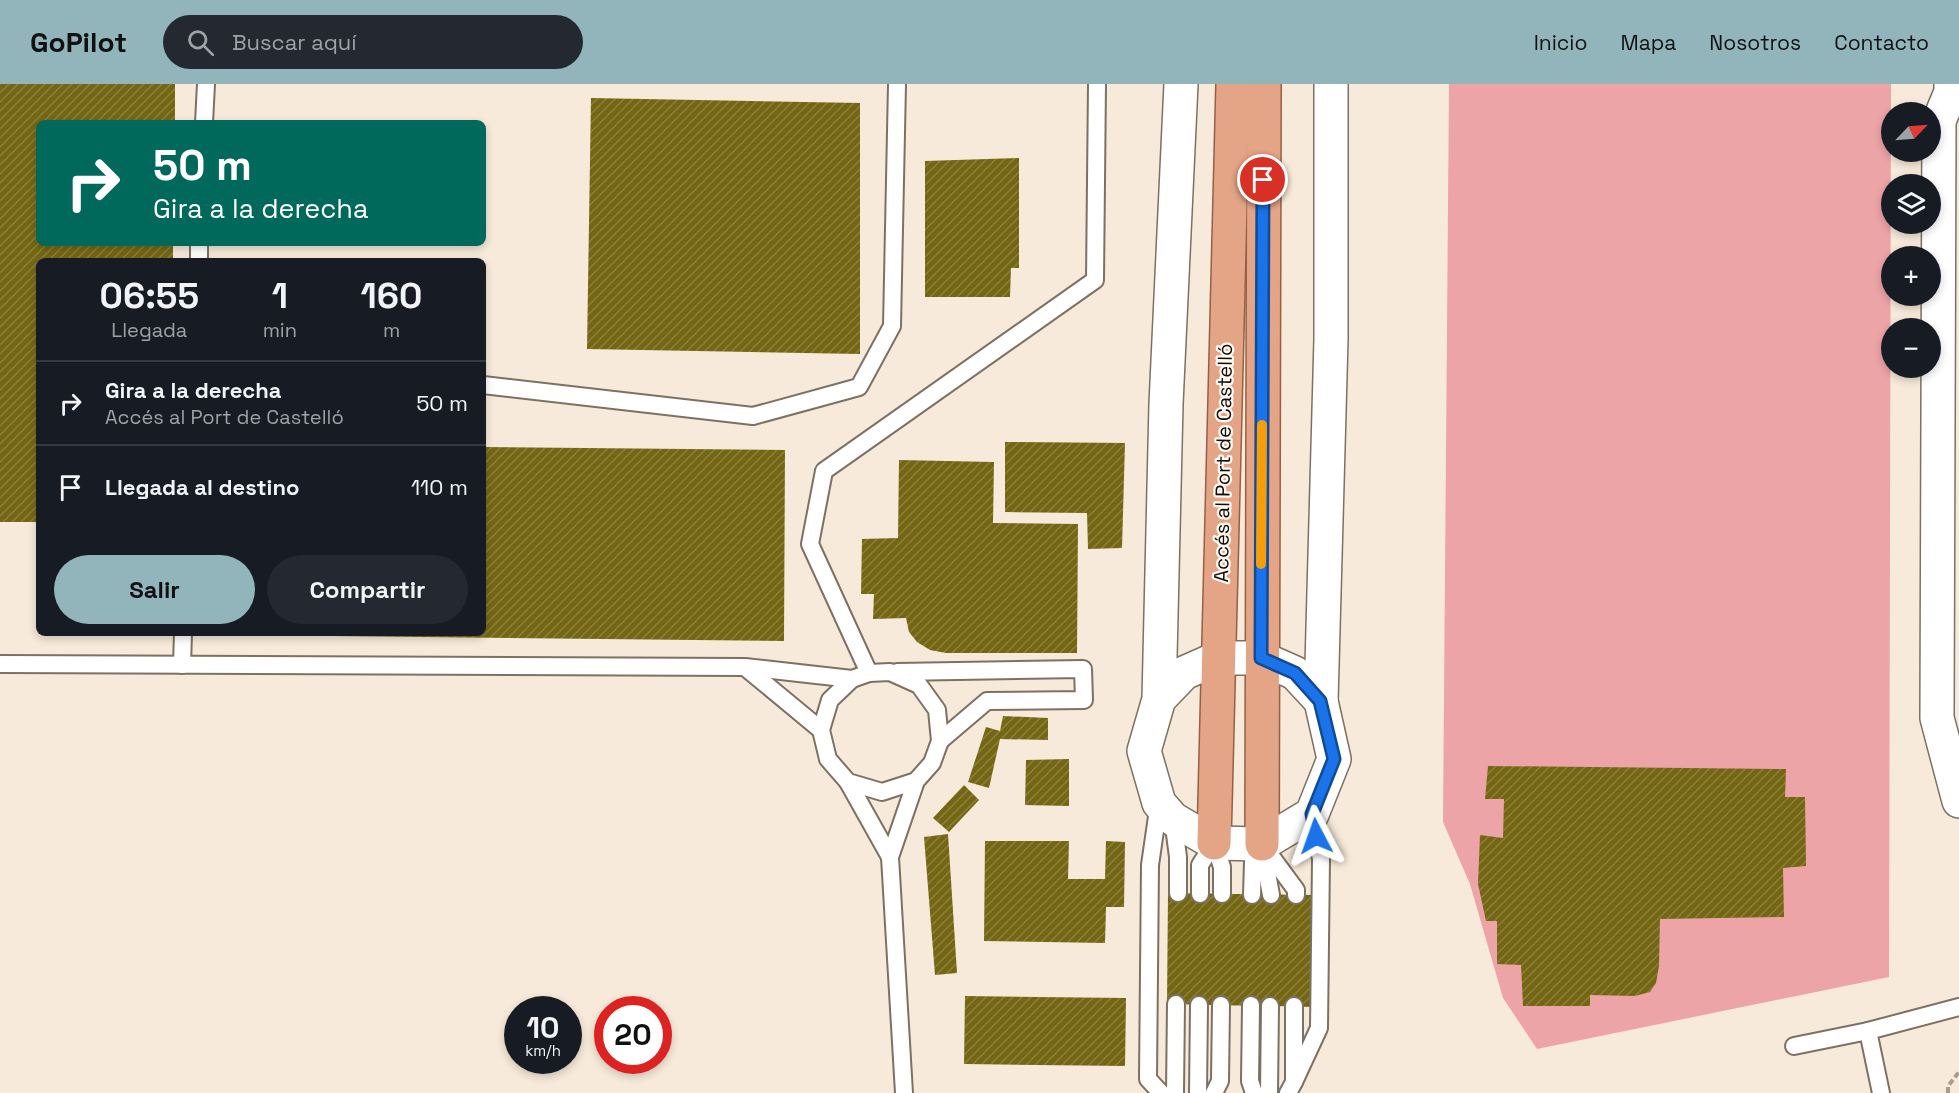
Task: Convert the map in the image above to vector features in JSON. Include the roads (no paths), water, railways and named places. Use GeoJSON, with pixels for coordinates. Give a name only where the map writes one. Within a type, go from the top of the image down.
{"type":"FeatureCollection","features":[{"type":"Feature","properties":{"kind":"highway","name":"Accés al Port de Castelló"},"geometry":{"type":"LineString","coordinates":[[1214,843],[1233,84]]}},
{"type":"Feature","properties":{"kind":"highway","name":"Accés al Port de Castelló"},"geometry":{"type":"LineString","coordinates":[[1262,844],[1264,84]]}},
{"type":"Feature","properties":{"kind":"street"},"geometry":{"type":"LineString","coordinates":[[1181,84],[1166,404],[1159,699],[1144,751],[1166,811],[1214,843],[1262,844],[1312,814],[1334,759],[1320,701],[1331,339],[1330,84]]}},
{"type":"Feature","properties":{"kind":"street"},"geometry":{"type":"LineString","coordinates":[[1952,102],[1937,718],[1959,801]]}},
{"type":"Feature","properties":{"kind":"street"},"geometry":{"type":"LineString","coordinates":[[1159,699],[1184,673],[1218,658],[1261,658],[1295,673],[1320,701]]}},
{"type":"Feature","properties":{"kind":"lane"},"geometry":{"type":"LineString","coordinates":[[204,120],[206,84]]}},
{"type":"Feature","properties":{"kind":"lane"},"geometry":{"type":"LineString","coordinates":[[486,385],[753,416],[859,387],[892,326],[897,84]]}},
{"type":"Feature","properties":{"kind":"lane"},"geometry":{"type":"LineString","coordinates":[[869,673],[810,544],[824,471],[1095,280],[1096,84]]}},
{"type":"Feature","properties":{"kind":"lane"},"geometry":{"type":"LineString","coordinates":[[182,665],[183,636]]}},
{"type":"Feature","properties":{"kind":"lane"},"geometry":{"type":"LineString","coordinates":[[0,664],[746,667],[852,679]]}},
{"type":"Feature","properties":{"kind":"lane"},"geometry":{"type":"LineString","coordinates":[[746,667],[821,730]]}},
{"type":"Feature","properties":{"kind":"lane"},"geometry":{"type":"LineString","coordinates":[[890,857],[848,782],[828,759],[821,730],[830,700],[852,679],[869,673],[1083,669],[1084,700],[987,701],[940,741]]}},
{"type":"Feature","properties":{"kind":"lane"},"geometry":{"type":"LineString","coordinates":[[890,672],[918,685],[937,710],[940,741],[932,763],[916,781],[890,857],[904,1093]]}},
{"type":"Feature","properties":{"kind":"lane"},"geometry":{"type":"LineString","coordinates":[[848,782],[882,792],[916,781]]}},
{"type":"Feature","properties":{"kind":"lane"},"geometry":{"type":"LineString","coordinates":[[1166,811],[1178,857],[1178,893]]}},
{"type":"Feature","properties":{"kind":"lane"},"geometry":{"type":"LineString","coordinates":[[1161,1093],[1148,1079],[1150,865],[1166,811]]}},
{"type":"Feature","properties":{"kind":"lane"},"geometry":{"type":"LineString","coordinates":[[1291,1087],[1319,1028],[1321,859],[1312,814]]}},
{"type":"Feature","properties":{"kind":"lane"},"geometry":{"type":"LineString","coordinates":[[1200,894],[1200,865],[1214,843]]}},
{"type":"Feature","properties":{"kind":"lane"},"geometry":{"type":"LineString","coordinates":[[1214,843],[1222,867],[1222,894]]}},
{"type":"Feature","properties":{"kind":"lane"},"geometry":{"type":"LineString","coordinates":[[1252,895],[1253,862],[1262,844]]}},
{"type":"Feature","properties":{"kind":"lane"},"geometry":{"type":"LineString","coordinates":[[1262,844],[1271,895]]}},
{"type":"Feature","properties":{"kind":"lane"},"geometry":{"type":"LineString","coordinates":[[1262,844],[1296,890],[1296,895]]}},
{"type":"Feature","properties":{"kind":"lane"},"geometry":{"type":"LineString","coordinates":[[1175,1093],[1176,1004]]}},
{"type":"Feature","properties":{"kind":"lane"},"geometry":{"type":"LineString","coordinates":[[1198,1093],[1199,1005]]}},
{"type":"Feature","properties":{"kind":"lane"},"geometry":{"type":"LineString","coordinates":[[1214,1093],[1220,1081],[1221,1005]]}},
{"type":"Feature","properties":{"kind":"lane"},"geometry":{"type":"LineString","coordinates":[[1251,1005],[1250,1081],[1254,1093]]}},
{"type":"Feature","properties":{"kind":"lane"},"geometry":{"type":"LineString","coordinates":[[1269,1093],[1270,1006]]}},
{"type":"Feature","properties":{"kind":"lane"},"geometry":{"type":"LineString","coordinates":[[1291,1087],[1294,1006]]}},
{"type":"Feature","properties":{"kind":"lane"},"geometry":{"type":"LineString","coordinates":[[1794,1046],[1868,1031],[1959,1007]]}},
{"type":"Feature","properties":{"kind":"lane"},"geometry":{"type":"LineString","coordinates":[[1868,1031],[1881,1093]]}}]}
